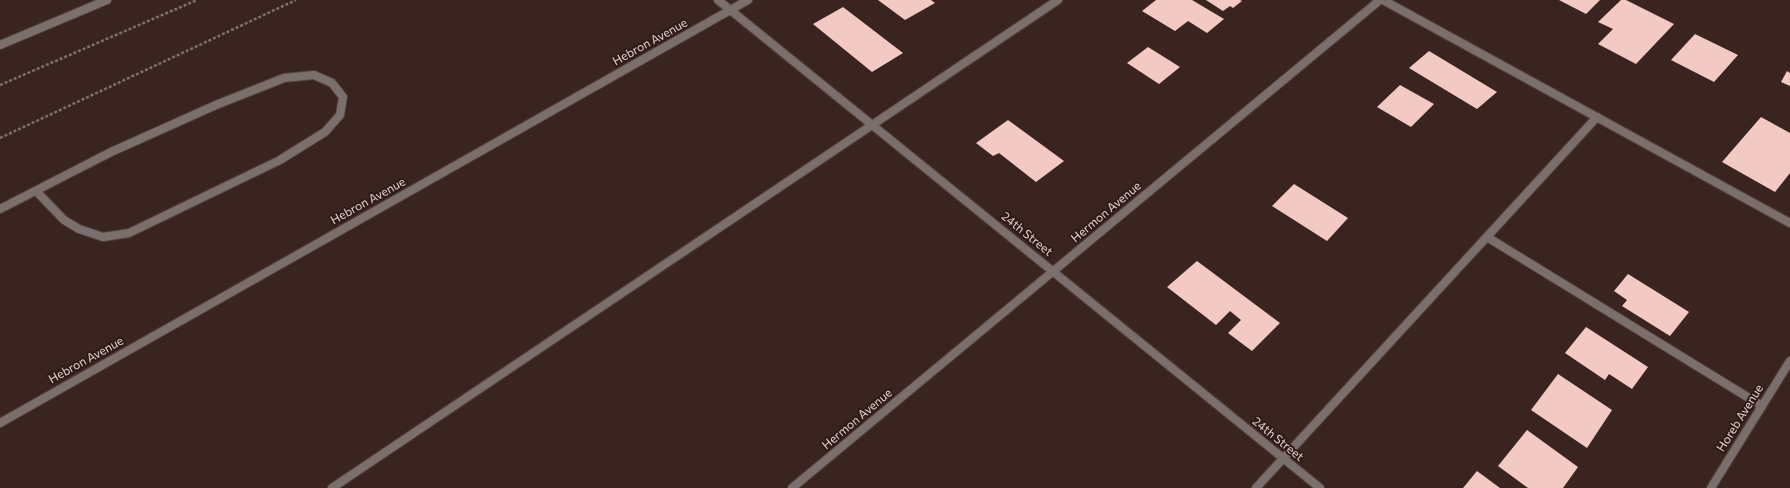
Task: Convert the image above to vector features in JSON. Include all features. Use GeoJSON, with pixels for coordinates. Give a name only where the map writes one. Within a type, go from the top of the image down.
{"type":"FeatureCollection","features":[{"type":"Feature","properties":{"kind":"street"},"geometry":{"type":"LineString","coordinates":[[0,46],[107,0]]}},
{"type":"Feature","properties":{"kind":"street","name":"24th Street"},"geometry":{"type":"LineString","coordinates":[[718,0],[1320,488]]}},
{"type":"Feature","properties":{"kind":"street","name":"Hebron Avenue"},"geometry":{"type":"LineString","coordinates":[[0,423],[748,0]]}},
{"type":"Feature","properties":{"kind":"street"},"geometry":{"type":"LineString","coordinates":[[332,488],[1058,0]]}},
{"type":"Feature","properties":{"kind":"street"},"geometry":{"type":"LineString","coordinates":[[1382,0],[1790,223]]}},
{"type":"Feature","properties":{"kind":"street","name":"Hermon Avenue"},"geometry":{"type":"LineString","coordinates":[[792,488],[1382,0]]}},
{"type":"Feature","properties":{"kind":"street"},"geometry":{"type":"LineString","coordinates":[[0,209],[125,146],[216,105],[284,78],[314,75],[332,83],[343,98],[340,114],[325,132],[280,160],[129,233],[103,237],[79,228],[64,220],[36,191]]}},
{"type":"Feature","properties":{"kind":"street"},"geometry":{"type":"LineString","coordinates":[[1256,488],[1597,117]]}},
{"type":"Feature","properties":{"kind":"street"},"geometry":{"type":"LineString","coordinates":[[1487,237],[1762,406]]}},
{"type":"Feature","properties":{"kind":"street","name":"Horeb Avenue"},"geometry":{"type":"LineString","coordinates":[[1711,488],[1790,361]]}},
{"type":"Feature","properties":{"kind":"path"},"geometry":{"type":"LineString","coordinates":[[0,85],[197,0]]}},
{"type":"Feature","properties":{"kind":"path"},"geometry":{"type":"LineString","coordinates":[[0,138],[296,0]]}},
{"type":"Feature","properties":{"kind":"building"},"geometry":{"type":"Polygon","coordinates":[[[878,0],[931,0],[935,3],[905,20],[878,0]]]}},
{"type":"Feature","properties":{"kind":"building"},"geometry":{"type":"Polygon","coordinates":[[[1156,0],[1192,0],[1224,19],[1207,33],[1188,21],[1175,31],[1142,11],[1156,0]]]}},
{"type":"Feature","properties":{"kind":"building"},"geometry":{"type":"Polygon","coordinates":[[[1206,0],[1242,1],[1233,8],[1230,6],[1223,11],[1206,0]]]}},
{"type":"Feature","properties":{"kind":"building"},"geometry":{"type":"Polygon","coordinates":[[[1559,0],[1600,0],[1586,14],[1559,0]]]}},
{"type":"Feature","properties":{"kind":"building"},"geometry":{"type":"Polygon","coordinates":[[[1621,0],[1626,0],[1674,24],[1636,64],[1598,44],[1613,29],[1598,22],[1621,0]]]}},
{"type":"Feature","properties":{"kind":"building"},"geometry":{"type":"Polygon","coordinates":[[[843,7],[903,53],[872,72],[813,24],[843,7]]]}},
{"type":"Feature","properties":{"kind":"building"},"geometry":{"type":"Polygon","coordinates":[[[1695,34],[1738,55],[1714,82],[1671,60],[1695,34]]]}},
{"type":"Feature","properties":{"kind":"building"},"geometry":{"type":"Polygon","coordinates":[[[1148,47],[1180,67],[1159,84],[1127,63],[1148,47]]]}},
{"type":"Feature","properties":{"kind":"building"},"geometry":{"type":"Polygon","coordinates":[[[1429,51],[1497,92],[1477,109],[1409,68],[1429,51]]]}},
{"type":"Feature","properties":{"kind":"building"},"geometry":{"type":"Polygon","coordinates":[[[1787,71],[1790,73],[1790,86],[1781,82],[1787,71]]]}},
{"type":"Feature","properties":{"kind":"building"},"geometry":{"type":"Polygon","coordinates":[[[1400,85],[1434,104],[1411,127],[1377,107],[1400,85]]]}},
{"type":"Feature","properties":{"kind":"building"},"geometry":{"type":"Polygon","coordinates":[[[1761,117],[1790,133],[1790,173],[1775,192],[1722,162],[1761,117]]]}},
{"type":"Feature","properties":{"kind":"building"},"geometry":{"type":"Polygon","coordinates":[[[1008,120],[1064,161],[1036,182],[999,153],[993,156],[976,143],[1008,120]]]}},
{"type":"Feature","properties":{"kind":"building"},"geometry":{"type":"Polygon","coordinates":[[[1294,184],[1348,218],[1327,241],[1272,206],[1294,184]]]}},
{"type":"Feature","properties":{"kind":"building"},"geometry":{"type":"Polygon","coordinates":[[[1197,261],[1280,323],[1252,351],[1228,333],[1241,320],[1230,311],[1216,325],[1167,287],[1197,261]]]}},
{"type":"Feature","properties":{"kind":"building"},"geometry":{"type":"Polygon","coordinates":[[[1628,274],[1689,312],[1670,336],[1622,306],[1627,300],[1614,291],[1628,274]]]}},
{"type":"Feature","properties":{"kind":"building"},"geometry":{"type":"Polygon","coordinates":[[[1586,327],[1648,367],[1632,389],[1609,374],[1605,380],[1565,353],[1586,327]]]}},
{"type":"Feature","properties":{"kind":"building"},"geometry":{"type":"Polygon","coordinates":[[[1558,374],[1612,410],[1587,448],[1531,410],[1558,374]]]}},
{"type":"Feature","properties":{"kind":"building"},"geometry":{"type":"Polygon","coordinates":[[[1527,430],[1578,467],[1563,488],[1528,488],[1498,466],[1527,430]]]}},
{"type":"Feature","properties":{"kind":"building"},"geometry":{"type":"Polygon","coordinates":[[[1477,471],[1500,488],[1463,488],[1477,471]]]}}]}
